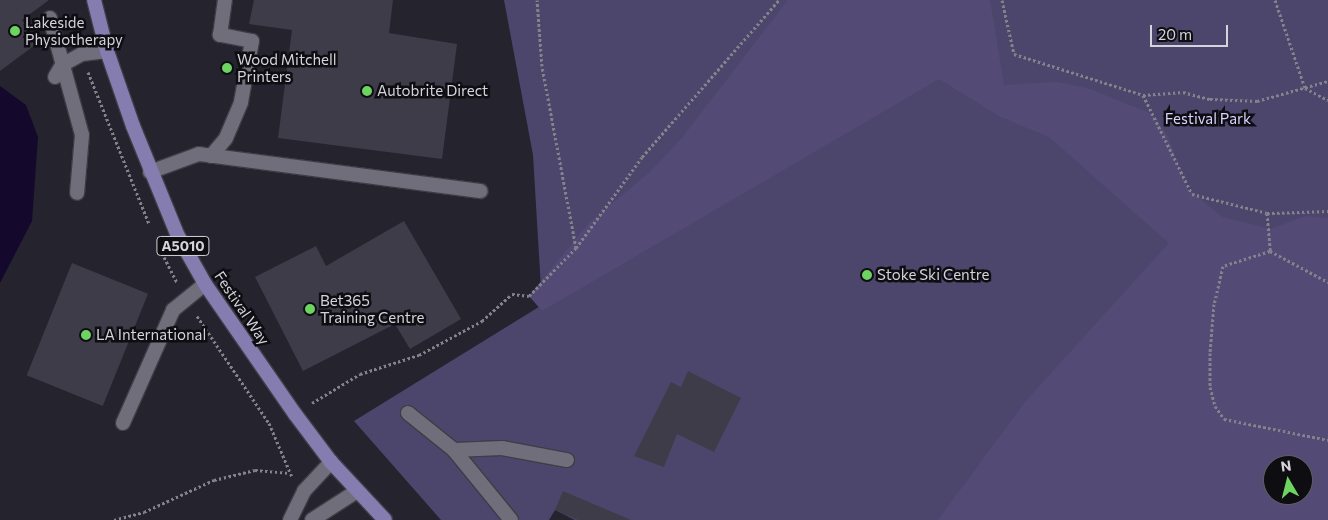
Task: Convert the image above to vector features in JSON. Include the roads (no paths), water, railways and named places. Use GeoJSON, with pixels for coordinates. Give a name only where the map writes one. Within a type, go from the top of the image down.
{"type":"FeatureCollection","features":[{"type":"Feature","properties":{"kind":"main road","name":"Festival Way"},"geometry":{"type":"LineString","coordinates":[[94,0],[107,51],[150,172],[178,236],[205,284],[331,462],[385,520]]}},
{"type":"Feature","properties":{"kind":"street"},"geometry":{"type":"LineString","coordinates":[[210,156],[226,138],[240,102],[252,41],[220,35],[225,0]]}},
{"type":"Feature","properties":{"kind":"street"},"geometry":{"type":"LineString","coordinates":[[50,18],[82,134],[77,193]]}},
{"type":"Feature","properties":{"kind":"street"},"geometry":{"type":"LineString","coordinates":[[55,77],[62,65],[82,54],[107,51]]}},
{"type":"Feature","properties":{"kind":"street"},"geometry":{"type":"LineString","coordinates":[[150,172],[177,160],[199,154],[481,191]]}},
{"type":"Feature","properties":{"kind":"street"},"geometry":{"type":"LineString","coordinates":[[123,424],[173,310],[205,284]]}},
{"type":"Feature","properties":{"kind":"street"},"geometry":{"type":"LineString","coordinates":[[408,414],[454,450],[511,520]]}},
{"type":"Feature","properties":{"kind":"street"},"geometry":{"type":"LineString","coordinates":[[454,450],[502,448],[567,460]]}},
{"type":"Feature","properties":{"kind":"street"},"geometry":{"type":"LineString","coordinates":[[290,520],[304,491],[331,462]]}},
{"type":"Feature","properties":{"kind":"street"},"geometry":{"type":"LineString","coordinates":[[312,520],[357,491]]}},
{"type":"Feature","properties":{"kind":"place","name":"Lakeside Physiotherapy"},"geometry":{"type":"Point","coordinates":[15,31]}},
{"type":"Feature","properties":{"kind":"place","name":"Wood Mitchell Printers"},"geometry":{"type":"Point","coordinates":[227,68]}},
{"type":"Feature","properties":{"kind":"place","name":"Autobrite Direct"},"geometry":{"type":"Point","coordinates":[367,91]}},
{"type":"Feature","properties":{"kind":"place","name":"Stoke Ski Centre"},"geometry":{"type":"Point","coordinates":[867,275]}},
{"type":"Feature","properties":{"kind":"place","name":"Bet365 Training Centre"},"geometry":{"type":"Point","coordinates":[310,309]}},
{"type":"Feature","properties":{"kind":"place","name":"LA International"},"geometry":{"type":"Point","coordinates":[86,335]}},
{"type":"Feature","properties":{"kind":"park label","name":"Festival Park"},"geometry":{"type":"Point","coordinates":[1208,119]}}]}
